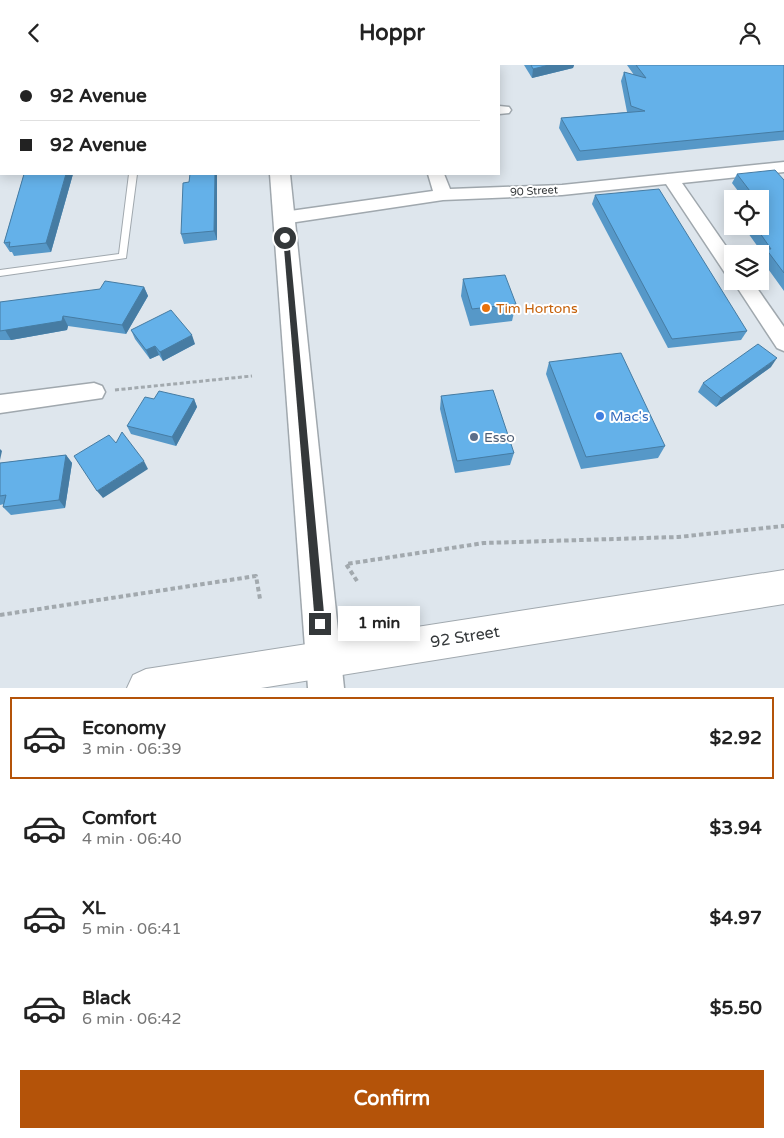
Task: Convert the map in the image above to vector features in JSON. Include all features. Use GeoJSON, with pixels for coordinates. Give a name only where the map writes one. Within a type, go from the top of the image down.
{"type":"FeatureCollection","features":[{"type":"Feature","properties":{"kind":"main road","name":"92 Street"},"geometry":{"type":"LineString","coordinates":[[146,688],[324,674],[784,587]]}},
{"type":"Feature","properties":{"kind":"street","name":"90 Street"},"geometry":{"type":"LineString","coordinates":[[284,218],[443,195],[562,190],[784,167]]}},
{"type":"Feature","properties":{"kind":"street"},"geometry":{"type":"LineString","coordinates":[[280,175],[324,674]]}},
{"type":"Feature","properties":{"kind":"street"},"geometry":{"type":"LineString","coordinates":[[436,175],[443,195]]}},
{"type":"Feature","properties":{"kind":"street"},"geometry":{"type":"LineString","coordinates":[[671,179],[724,256]]}},
{"type":"Feature","properties":{"kind":"street"},"geometry":{"type":"LineString","coordinates":[[748,290],[784,343]]}},
{"type":"Feature","properties":{"kind":"street"},"geometry":{"type":"LineString","coordinates":[[0,404],[94,392]]}},
{"type":"Feature","properties":{"kind":"lane"},"geometry":{"type":"LineString","coordinates":[[0,273],[123,256],[133,175]]}},
{"type":"Feature","properties":{"kind":"path"},"geometry":{"type":"LineString","coordinates":[[94,392],[252,376]]}},
{"type":"Feature","properties":{"kind":"path"},"geometry":{"type":"LineString","coordinates":[[357,581],[346,564],[484,543],[678,537],[784,526]]}},
{"type":"Feature","properties":{"kind":"path"},"geometry":{"type":"LineString","coordinates":[[0,615],[256,576],[260,599]]}},
{"type":"Feature","properties":{"kind":"building"},"geometry":{"type":"Polygon","coordinates":[[[531,65],[549,65],[533,69],[531,65]]]}},
{"type":"Feature","properties":{"kind":"building"},"geometry":{"type":"Polygon","coordinates":[[[636,65],[784,65],[784,131],[580,151],[561,118],[645,111],[631,106],[624,72],[646,78],[636,65]]]}},
{"type":"Feature","properties":{"kind":"building"},"geometry":{"type":"Polygon","coordinates":[[[775,170],[784,180],[784,273],[769,253],[769,249],[771,249],[761,235],[769,235],[769,190],[749,190],[737,174],[775,170]]]}},
{"type":"Feature","properties":{"kind":"building"},"geometry":{"type":"Polygon","coordinates":[[[24,175],[66,175],[46,243],[9,247],[10,242],[4,243],[24,175]]]}},
{"type":"Feature","properties":{"kind":"building"},"geometry":{"type":"Polygon","coordinates":[[[190,175],[215,175],[214,231],[181,234],[183,183],[189,182],[190,175]]]}},
{"type":"Feature","properties":{"kind":"building"},"geometry":{"type":"Polygon","coordinates":[[[659,189],[747,331],[672,339],[595,195],[659,189]]]}},
{"type":"Feature","properties":{"kind":"building"},"geometry":{"type":"Polygon","coordinates":[[[505,275],[516,304],[472,309],[463,279],[505,275]]]}},
{"type":"Feature","properties":{"kind":"building"},"geometry":{"type":"Polygon","coordinates":[[[105,281],[144,287],[122,325],[63,316],[62,321],[0,331],[0,302],[100,289],[105,281]]]}},
{"type":"Feature","properties":{"kind":"building"},"geometry":{"type":"Polygon","coordinates":[[[171,310],[192,335],[160,352],[155,346],[146,350],[131,330],[171,310]]]}},
{"type":"Feature","properties":{"kind":"building"},"geometry":{"type":"Polygon","coordinates":[[[758,344],[777,358],[721,398],[703,383],[758,344]]]}},
{"type":"Feature","properties":{"kind":"building","name":"Mac's"},"geometry":{"type":"Polygon","coordinates":[[[621,353],[665,446],[586,457],[549,362],[621,353]]]}},
{"type":"Feature","properties":{"kind":"building","name":"Esso"},"geometry":{"type":"Polygon","coordinates":[[[493,390],[514,453],[457,461],[441,396],[493,390]]]}},
{"type":"Feature","properties":{"kind":"building"},"geometry":{"type":"Polygon","coordinates":[[[159,391],[194,399],[172,437],[127,426],[145,397],[154,399],[159,391]]]}},
{"type":"Feature","properties":{"kind":"building"},"geometry":{"type":"Polygon","coordinates":[[[122,432],[144,461],[97,491],[74,456],[109,435],[116,443],[122,432]]]}},
{"type":"Feature","properties":{"kind":"building"},"geometry":{"type":"Polygon","coordinates":[[[66,455],[59,500],[3,507],[6,495],[0,496],[0,463],[66,455]]]}},
{"type":"Feature","properties":{"kind":"place","name":"Tim Hortons"},"geometry":{"type":"Point","coordinates":[486,308]}},
{"type":"Feature","properties":{"kind":"place","name":"Mac's"},"geometry":{"type":"Point","coordinates":[600,416]}},
{"type":"Feature","properties":{"kind":"place","name":"Esso"},"geometry":{"type":"Point","coordinates":[474,437]}},
{"type":"Feature","properties":{"kind":"route"},"geometry":{"type":"LineString","coordinates":[[285,238],[320,624]]}}]}
